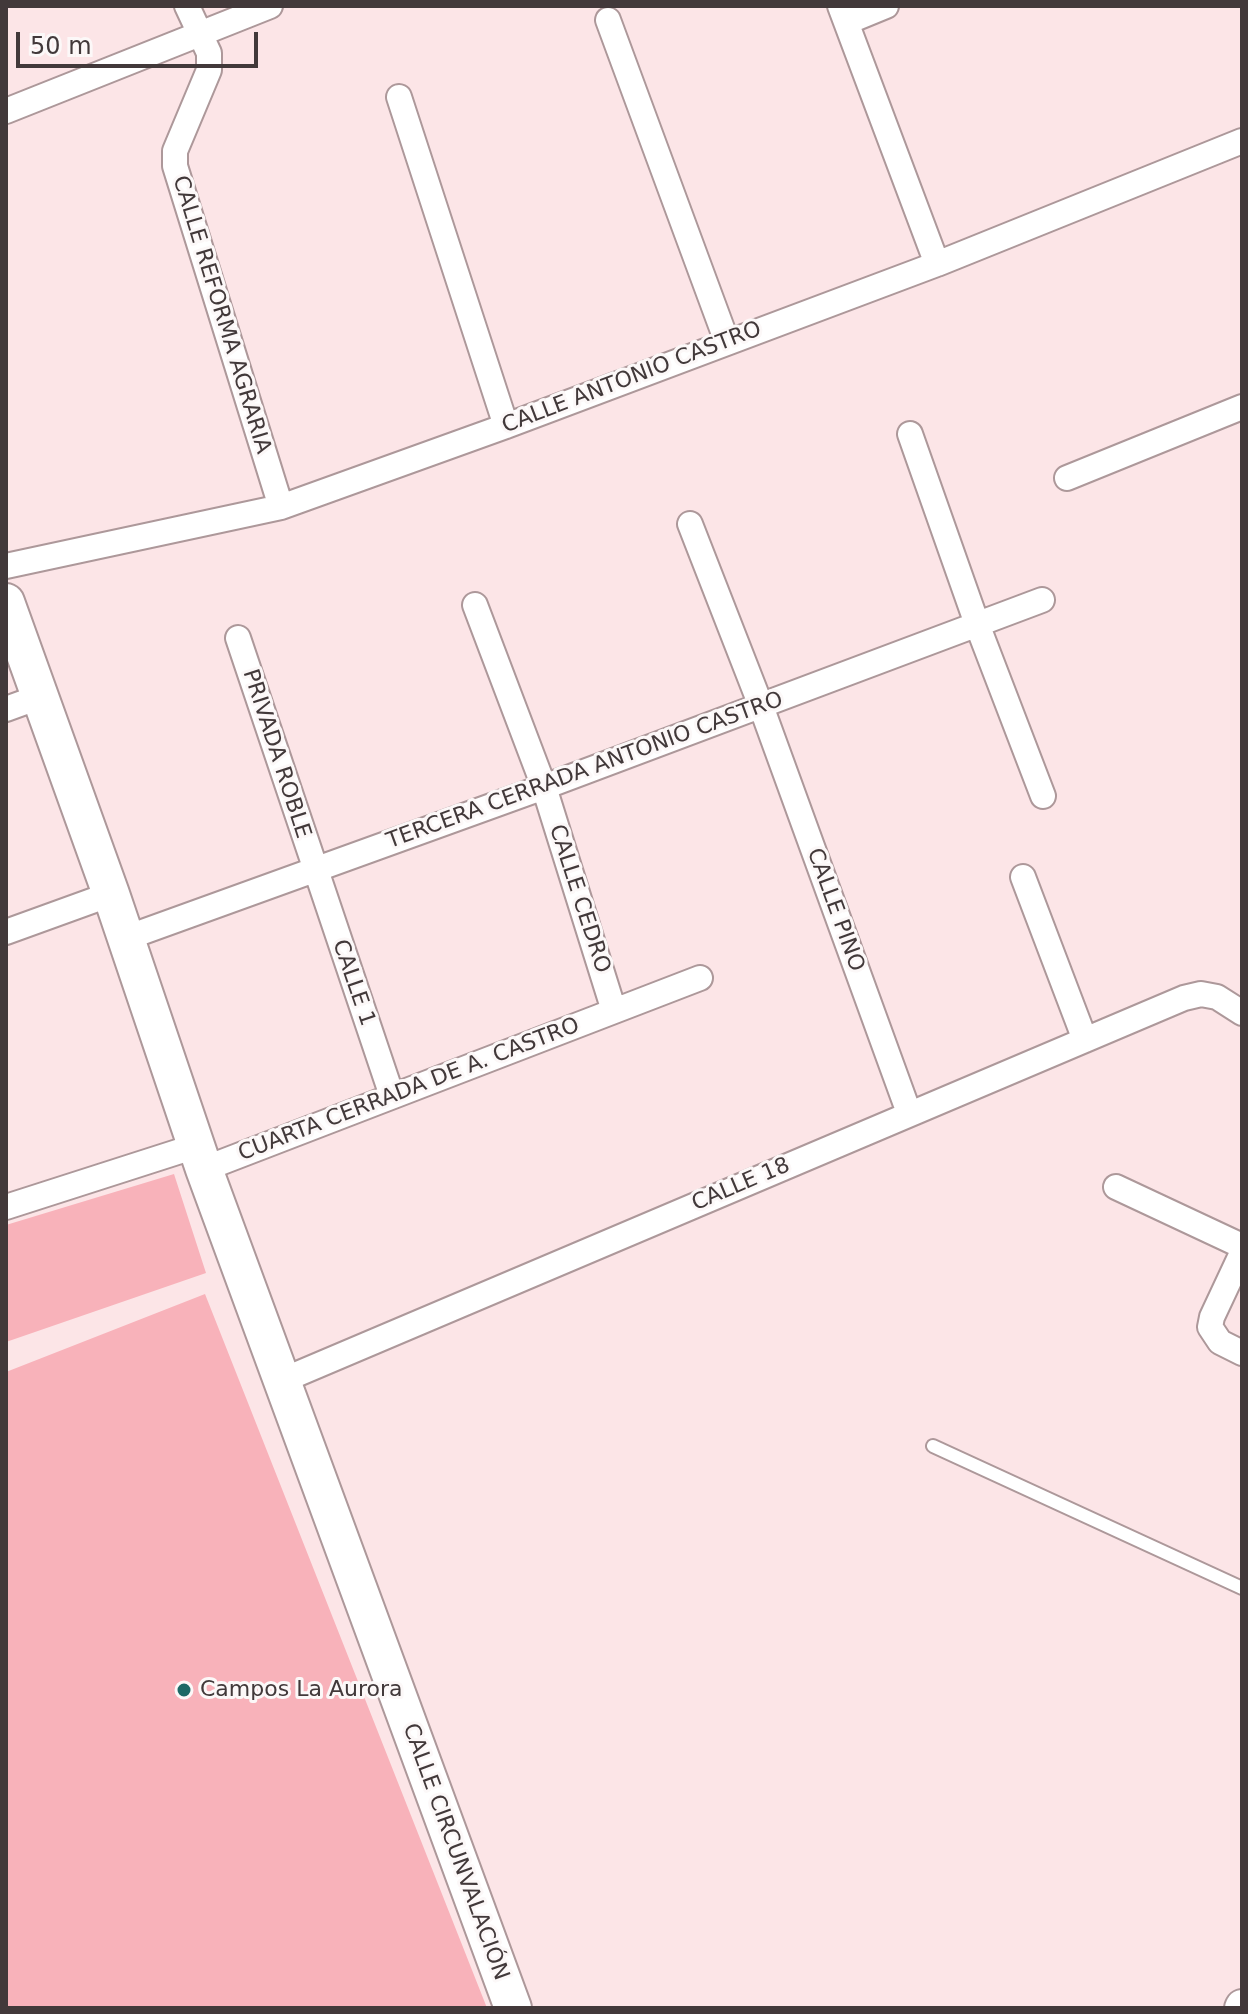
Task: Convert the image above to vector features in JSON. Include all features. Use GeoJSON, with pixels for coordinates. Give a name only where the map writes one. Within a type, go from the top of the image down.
{"type":"FeatureCollection","features":[{"type":"Feature","properties":{"kind":"main road","name":"CALLE CIRCUNVALACIÓN"},"geometry":{"type":"LineString","coordinates":[[6,602],[23,703],[111,894],[200,1158],[513,2008]]}},
{"type":"Feature","properties":{"kind":"street","name":"CALLE REFORMA AGRARIA"},"geometry":{"type":"LineString","coordinates":[[187,6],[209,53],[209,70],[175,151],[175,166],[281,507]]}},
{"type":"Feature","properties":{"kind":"street"},"geometry":{"type":"LineString","coordinates":[[6,111],[270,6]]}},
{"type":"Feature","properties":{"kind":"street"},"geometry":{"type":"LineString","coordinates":[[886,6],[844,14],[937,264]]}},
{"type":"Feature","properties":{"kind":"street"},"geometry":{"type":"LineString","coordinates":[[608,20],[727,342]]}},
{"type":"Feature","properties":{"kind":"street"},"geometry":{"type":"LineString","coordinates":[[399,97],[506,426]]}},
{"type":"Feature","properties":{"kind":"street","name":"CALLE ANTONIO CASTRO"},"geometry":{"type":"LineString","coordinates":[[6,566],[281,507],[937,264],[1242,141]]}},
{"type":"Feature","properties":{"kind":"street"},"geometry":{"type":"LineString","coordinates":[[1067,478],[1242,407]]}},
{"type":"Feature","properties":{"kind":"street"},"geometry":{"type":"LineString","coordinates":[[910,434],[977,624],[1043,796]]}},
{"type":"Feature","properties":{"kind":"street","name":"CALLE PINO"},"geometry":{"type":"LineString","coordinates":[[690,524],[761,706],[909,1113]]}},
{"type":"Feature","properties":{"kind":"street","name":"TERCERA CERRADA ANTONIO CASTRO"},"geometry":{"type":"LineString","coordinates":[[126,938],[544,787],[1042,600]]}},
{"type":"Feature","properties":{"kind":"street","name":"CALLE CEDRO"},"geometry":{"type":"LineString","coordinates":[[475,605],[544,787],[614,1011]]}},
{"type":"Feature","properties":{"kind":"street","name":"PRIVADA ROBLE"},"geometry":{"type":"LineString","coordinates":[[238,638],[315,870]]}},
{"type":"Feature","properties":{"kind":"street","name":"CALLE 1"},"geometry":{"type":"LineString","coordinates":[[315,870],[392,1096]]}},
{"type":"Feature","properties":{"kind":"street"},"geometry":{"type":"LineString","coordinates":[[1023,877],[1085,1040]]}},
{"type":"Feature","properties":{"kind":"street"},"geometry":{"type":"LineString","coordinates":[[6,932],[111,894]]}},
{"type":"Feature","properties":{"kind":"street","name":"CUARTA CERRADA DE A. CASTRO"},"geometry":{"type":"LineString","coordinates":[[6,1207],[200,1158],[392,1096],[700,978]]}},
{"type":"Feature","properties":{"kind":"street","name":"CALLE 18"},"geometry":{"type":"LineString","coordinates":[[281,1381],[1184,998],[1201,994],[1217,997],[1242,1013]]}},
{"type":"Feature","properties":{"kind":"street"},"geometry":{"type":"LineString","coordinates":[[1116,1187],[1242,1246]]}},
{"type":"Feature","properties":{"kind":"street"},"geometry":{"type":"LineString","coordinates":[[1242,1253],[1210,1327],[1220,1342],[1242,1353]]}},
{"type":"Feature","properties":{"kind":"lane"},"geometry":{"type":"LineString","coordinates":[[933,1446],[1242,1588]]}},
{"type":"Feature","properties":{"kind":"shaded area"},"geometry":{"type":"Polygon","coordinates":[[[174,1174],[206,1273],[6,1342],[6,1225],[174,1174]]]}},
{"type":"Feature","properties":{"kind":"shaded area","name":"Campos La Aurora"},"geometry":{"type":"Polygon","coordinates":[[[205,1294],[487,2008],[6,2008],[6,1372],[205,1294]]]}},
{"type":"Feature","properties":{"kind":"place","name":"Campos La Aurora"},"geometry":{"type":"Point","coordinates":[184,1690]}}]}
